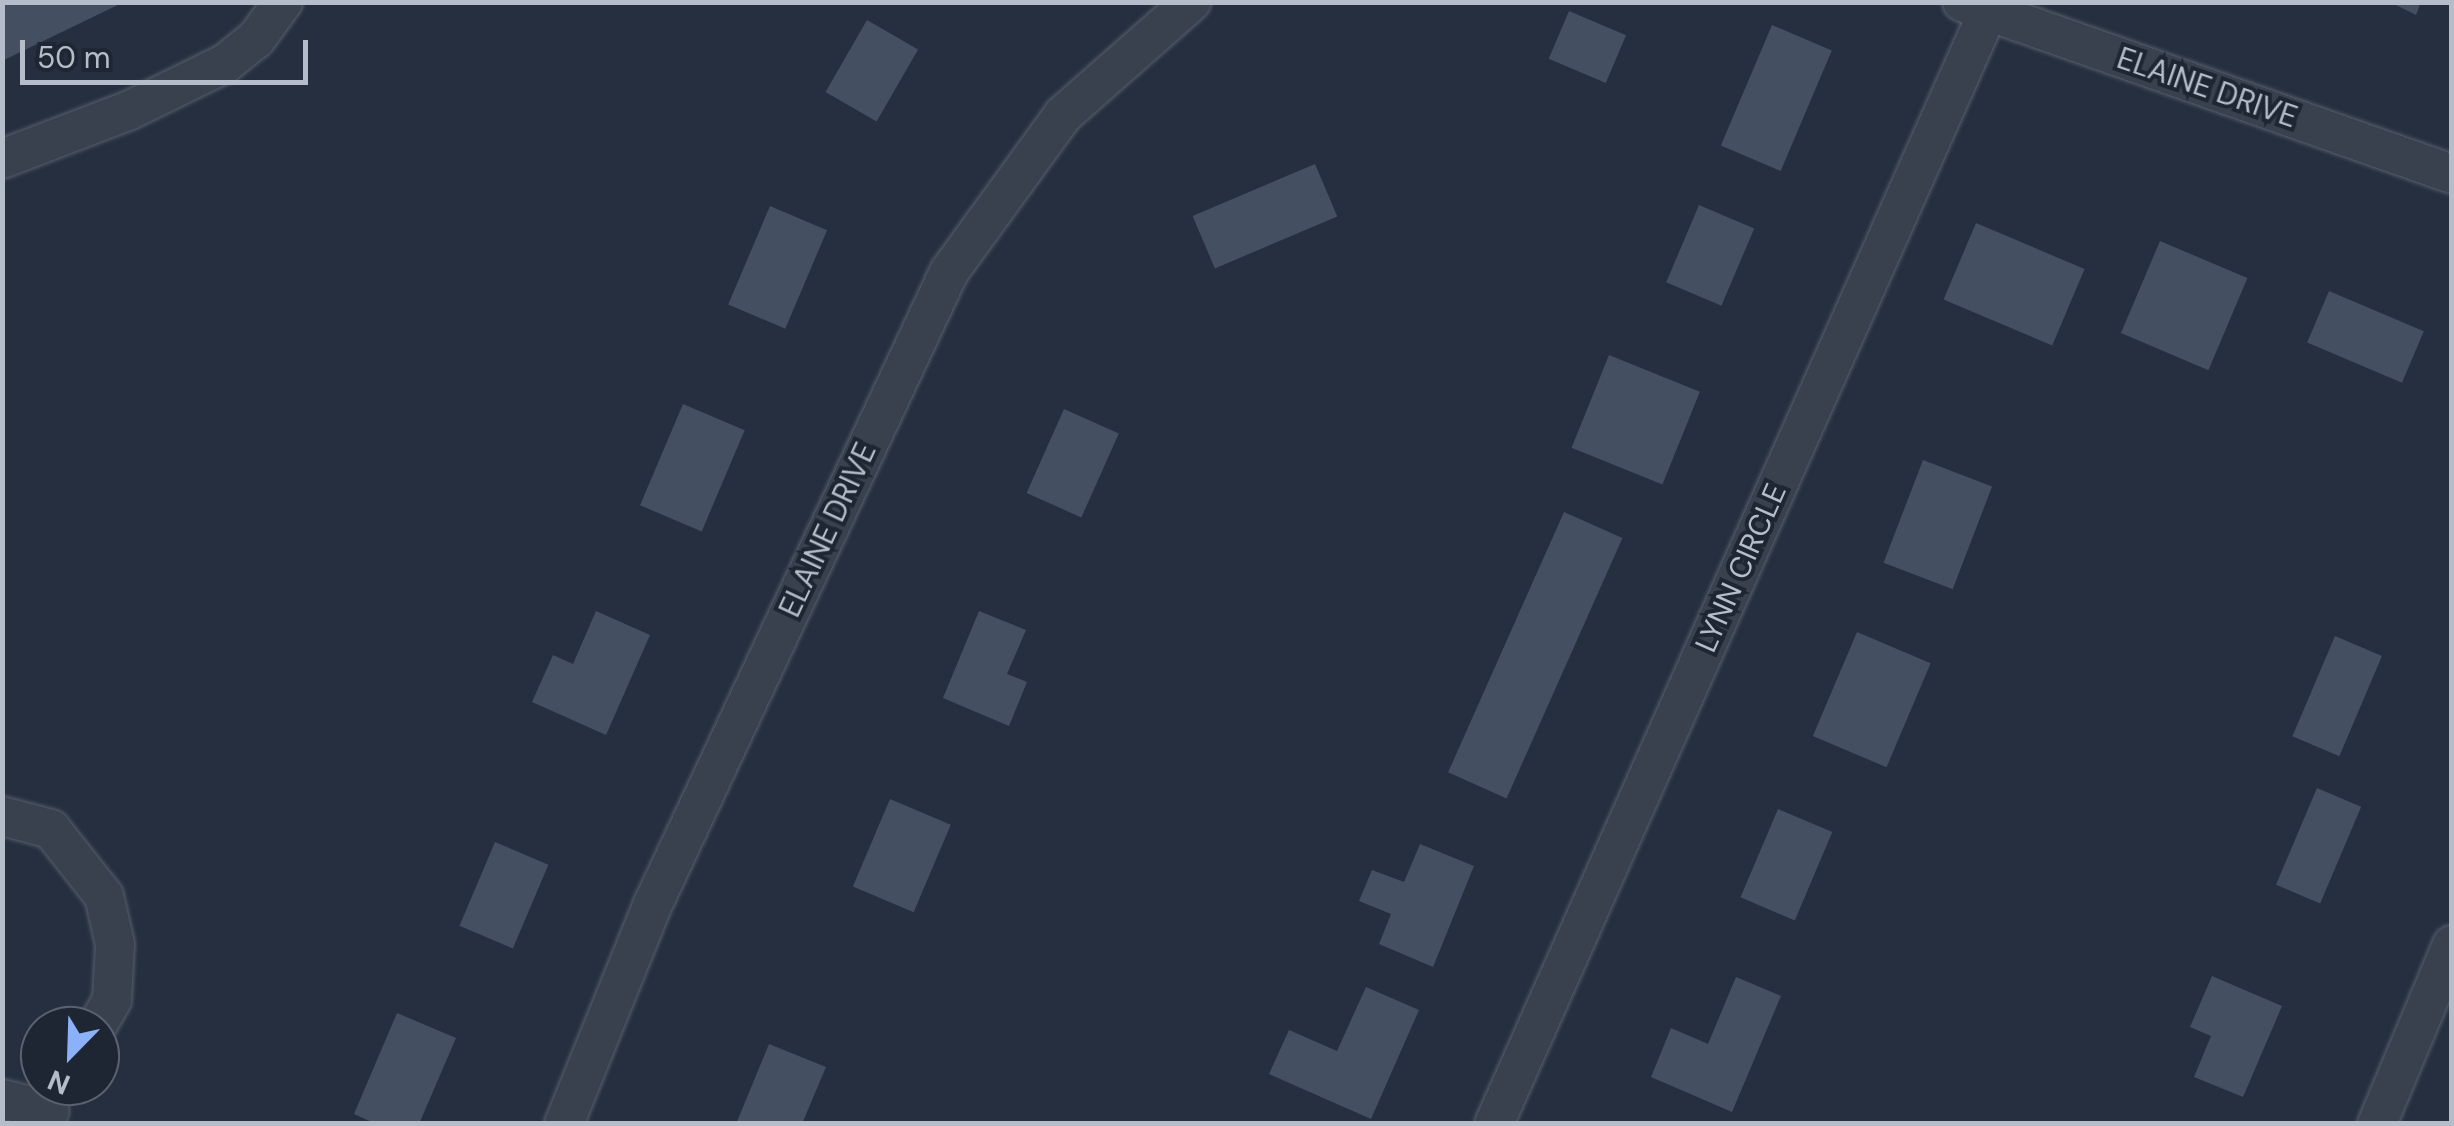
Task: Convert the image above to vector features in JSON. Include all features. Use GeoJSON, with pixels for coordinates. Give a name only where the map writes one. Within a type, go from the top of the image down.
{"type":"FeatureCollection","features":[{"type":"Feature","properties":{"kind":"street"},"geometry":{"type":"LineString","coordinates":[[2,158],[128,111],[226,63],[256,39],[284,2]]}},
{"type":"Feature","properties":{"kind":"street","name":"ELAINE DRIVE"},"geometry":{"type":"LineString","coordinates":[[564,1124],[653,904],[948,272],[1062,115],[1191,2]]}},
{"type":"Feature","properties":{"kind":"street","name":"ELAINE DRIVE"},"geometry":{"type":"LineString","coordinates":[[1975,7],[2452,174]]}},
{"type":"Feature","properties":{"kind":"street","name":"LYNN CIRCLE"},"geometry":{"type":"LineString","coordinates":[[1494,1124],[1975,7]]}},
{"type":"Feature","properties":{"kind":"street"},"geometry":{"type":"LineString","coordinates":[[2,816],[51,829],[104,896],[115,944],[109,1006]]}},
{"type":"Feature","properties":{"kind":"street"},"geometry":{"type":"LineString","coordinates":[[2377,1124],[2452,945]]}},
{"type":"Feature","properties":{"kind":"street"},"geometry":{"type":"LineString","coordinates":[[2,1099],[50,1107]]}},
{"type":"Feature","properties":{"kind":"building"},"geometry":{"type":"Polygon","coordinates":[[[2,2],[124,2],[2,61],[2,2]]]}},
{"type":"Feature","properties":{"kind":"building"},"geometry":{"type":"Polygon","coordinates":[[[2390,2],[2421,2],[2416,15],[2390,2]]]}},
{"type":"Feature","properties":{"kind":"building"},"geometry":{"type":"Polygon","coordinates":[[[1569,11],[1626,35],[1606,83],[1549,59],[1569,11]]]}},
{"type":"Feature","properties":{"kind":"building"},"geometry":{"type":"Polygon","coordinates":[[[867,20],[918,50],[877,121],[826,92],[867,20]]]}},
{"type":"Feature","properties":{"kind":"building"},"geometry":{"type":"Polygon","coordinates":[[[1772,25],[1832,50],[1781,171],[1721,146],[1772,25]]]}},
{"type":"Feature","properties":{"kind":"building"},"geometry":{"type":"Polygon","coordinates":[[[1315,164],[1337,216],[1215,268],[1193,216],[1315,164]]]}},
{"type":"Feature","properties":{"kind":"building"},"geometry":{"type":"Polygon","coordinates":[[[1699,205],[1754,228],[1721,306],[1666,282],[1699,205]]]}},
{"type":"Feature","properties":{"kind":"building"},"geometry":{"type":"Polygon","coordinates":[[[770,206],[827,230],[785,329],[728,304],[770,206]]]}},
{"type":"Feature","properties":{"kind":"building"},"geometry":{"type":"Polygon","coordinates":[[[1976,223],[2085,269],[2052,346],[1944,299],[1976,223]]]}},
{"type":"Feature","properties":{"kind":"building"},"geometry":{"type":"Polygon","coordinates":[[[2160,241],[2247,278],[2208,370],[2121,333],[2160,241]]]}},
{"type":"Feature","properties":{"kind":"building"},"geometry":{"type":"Polygon","coordinates":[[[2329,291],[2424,331],[2402,383],[2307,343],[2329,291]]]}},
{"type":"Feature","properties":{"kind":"building"},"geometry":{"type":"Polygon","coordinates":[[[1609,355],[1700,392],[1662,484],[1572,448],[1609,355]]]}},
{"type":"Feature","properties":{"kind":"building"},"geometry":{"type":"Polygon","coordinates":[[[683,404],[745,430],[702,531],[640,505],[683,404]]]}},
{"type":"Feature","properties":{"kind":"building"},"geometry":{"type":"Polygon","coordinates":[[[1064,409],[1119,433],[1081,517],[1027,493],[1064,409]]]}},
{"type":"Feature","properties":{"kind":"building"},"geometry":{"type":"Polygon","coordinates":[[[1923,460],[1992,487],[1953,589],[1884,563],[1923,460]]]}},
{"type":"Feature","properties":{"kind":"building"},"geometry":{"type":"Polygon","coordinates":[[[1564,512],[1622,538],[1507,798],[1448,772],[1564,512]]]}},
{"type":"Feature","properties":{"kind":"building"},"geometry":{"type":"Polygon","coordinates":[[[596,611],[650,635],[606,735],[532,702],[553,655],[573,664],[596,611]]]}},
{"type":"Feature","properties":{"kind":"building"},"geometry":{"type":"Polygon","coordinates":[[[979,611],[1026,630],[1007,674],[1027,682],[1009,726],[943,698],[979,611]]]}},
{"type":"Feature","properties":{"kind":"building"},"geometry":{"type":"Polygon","coordinates":[[[1857,632],[1931,663],[1886,767],[1813,736],[1857,632]]]}},
{"type":"Feature","properties":{"kind":"building"},"geometry":{"type":"Polygon","coordinates":[[[2335,636],[2382,656],[2339,756],[2292,736],[2335,636]]]}},
{"type":"Feature","properties":{"kind":"building"},"geometry":{"type":"Polygon","coordinates":[[[2317,788],[2361,807],[2320,903],[2276,885],[2317,788]]]}},
{"type":"Feature","properties":{"kind":"building"},"geometry":{"type":"Polygon","coordinates":[[[890,799],[951,825],[914,912],[853,886],[890,799]]]}},
{"type":"Feature","properties":{"kind":"building"},"geometry":{"type":"Polygon","coordinates":[[[1778,809],[1832,832],[1795,920],[1740,897],[1778,809]]]}},
{"type":"Feature","properties":{"kind":"building"},"geometry":{"type":"Polygon","coordinates":[[[495,842],[548,865],[513,948],[459,926],[495,842]]]}},
{"type":"Feature","properties":{"kind":"building"},"geometry":{"type":"Polygon","coordinates":[[[1420,844],[1474,866],[1433,967],[1379,944],[1391,914],[1359,901],[1372,870],[1404,882],[1420,844]]]}},
{"type":"Feature","properties":{"kind":"building"},"geometry":{"type":"Polygon","coordinates":[[[2212,976],[2282,1006],[2243,1097],[2194,1077],[2211,1036],[2190,1027],[2212,976]]]}},
{"type":"Feature","properties":{"kind":"building"},"geometry":{"type":"Polygon","coordinates":[[[1736,977],[1781,996],[1732,1112],[1651,1077],[1671,1028],[1708,1044],[1736,977]]]}},
{"type":"Feature","properties":{"kind":"building"},"geometry":{"type":"Polygon","coordinates":[[[1366,987],[1419,1010],[1371,1119],[1269,1074],[1289,1030],[1337,1051],[1366,987]]]}},
{"type":"Feature","properties":{"kind":"building"},"geometry":{"type":"Polygon","coordinates":[[[397,1013],[456,1038],[419,1124],[376,1124],[354,1114],[397,1013]]]}},
{"type":"Feature","properties":{"kind":"building"},"geometry":{"type":"Polygon","coordinates":[[[769,1044],[826,1067],[802,1124],[736,1124],[769,1044]]]}}]}
